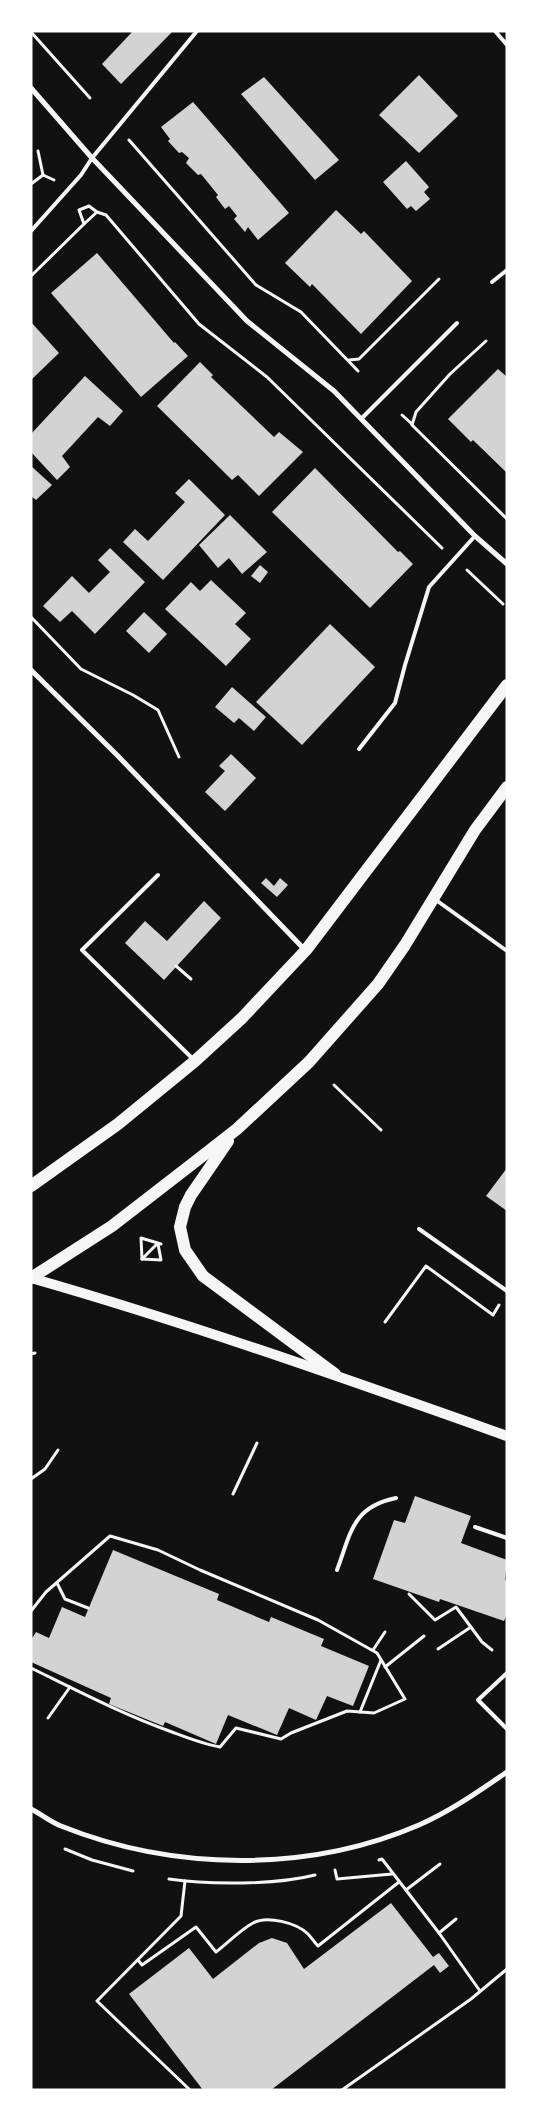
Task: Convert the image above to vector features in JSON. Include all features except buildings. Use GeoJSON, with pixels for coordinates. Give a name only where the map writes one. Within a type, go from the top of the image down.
{"type":"FeatureCollection","features":[{"type":"Feature","properties":{"kind":"main road"},"geometry":{"type":"LineString","coordinates":[[31,1186],[118,1124],[195,1061],[242,1018],[306,950],[507,685]]}},
{"type":"Feature","properties":{"kind":"main road"},"geometry":{"type":"LineString","coordinates":[[31,1278],[112,1226],[237,1129],[309,1062],[378,984],[434,899],[475,830],[507,787]]}},
{"type":"Feature","properties":{"kind":"main road"},"geometry":{"type":"LineString","coordinates":[[237,1129],[190,1195],[180,1228],[185,1250],[204,1276],[335,1374]]}},
{"type":"Feature","properties":{"kind":"main road"},"geometry":{"type":"LineString","coordinates":[[31,1278],[97,1297],[335,1374],[507,1436]]}},
{"type":"Feature","properties":{"kind":"street"},"geometry":{"type":"LineString","coordinates":[[31,88],[92,158],[247,321],[334,391],[475,536],[507,564]]}},
{"type":"Feature","properties":{"kind":"street"},"geometry":{"type":"LineString","coordinates":[[31,670],[117,755],[306,950]]}},
{"type":"Feature","properties":{"kind":"street"},"geometry":{"type":"LineString","coordinates":[[31,1809],[59,1825],[109,1842],[162,1855],[248,1862],[366,1844],[419,1825],[460,1804],[507,1772]]}},
{"type":"Feature","properties":{"kind":"lane"},"geometry":{"type":"LineString","coordinates":[[31,231],[81,175],[92,158],[197,31]]}},
{"type":"Feature","properties":{"kind":"lane"},"geometry":{"type":"LineString","coordinates":[[495,31],[507,45]]}},
{"type":"Feature","properties":{"kind":"lane"},"geometry":{"type":"LineString","coordinates":[[492,282],[507,270]]}},
{"type":"Feature","properties":{"kind":"lane"},"geometry":{"type":"LineString","coordinates":[[361,419],[457,323]]}},
{"type":"Feature","properties":{"kind":"lane"},"geometry":{"type":"LineString","coordinates":[[360,750],[395,703],[410,646],[429,587],[475,536]]}},
{"type":"Feature","properties":{"kind":"lane"},"geometry":{"type":"LineString","coordinates":[[158,875],[82,950],[195,1061]]}},
{"type":"Feature","properties":{"kind":"lane"},"geometry":{"type":"LineString","coordinates":[[434,899],[507,951]]}},
{"type":"Feature","properties":{"kind":"lane"},"geometry":{"type":"LineString","coordinates":[[419,1229],[507,1291]]}},
{"type":"Feature","properties":{"kind":"lane"},"geometry":{"type":"LineString","coordinates":[[336,1570],[356,1519],[365,1510],[381,1501],[396,1498]]}},
{"type":"Feature","properties":{"kind":"lane"},"geometry":{"type":"LineString","coordinates":[[475,1527],[507,1538]]}},
{"type":"Feature","properties":{"kind":"lane"},"geometry":{"type":"LineString","coordinates":[[507,1673],[478,1700],[507,1729]]}},
{"type":"Feature","properties":{"kind":"path"},"geometry":{"type":"LineString","coordinates":[[31,32],[90,98]]}},
{"type":"Feature","properties":{"kind":"path"},"geometry":{"type":"LineString","coordinates":[[128,139],[256,284],[301,312],[358,371]]}},
{"type":"Feature","properties":{"kind":"path"},"geometry":{"type":"LineString","coordinates":[[38,151],[43,175]]}},
{"type":"Feature","properties":{"kind":"path"},"geometry":{"type":"LineString","coordinates":[[43,175],[56,180]]}},
{"type":"Feature","properties":{"kind":"path"},"geometry":{"type":"LineString","coordinates":[[31,184],[43,175]]}},
{"type":"Feature","properties":{"kind":"path"},"geometry":{"type":"LineString","coordinates":[[84,224],[79,210],[89,206],[97,212],[106,215],[199,324],[267,377],[503,604]]}},
{"type":"Feature","properties":{"kind":"path"},"geometry":{"type":"LineString","coordinates":[[31,276],[97,212]]}},
{"type":"Feature","properties":{"kind":"path"},"geometry":{"type":"LineString","coordinates":[[348,360],[359,360],[439,279]]}},
{"type":"Feature","properties":{"kind":"path"},"geometry":{"type":"LineString","coordinates":[[412,425],[416,412],[450,374],[486,341]]}},
{"type":"Feature","properties":{"kind":"path"},"geometry":{"type":"LineString","coordinates":[[402,415],[507,519]]}},
{"type":"Feature","properties":{"kind":"path"},"geometry":{"type":"LineString","coordinates":[[31,617],[81,669],[158,710],[179,757]]}},
{"type":"Feature","properties":{"kind":"path"},"geometry":{"type":"LineString","coordinates":[[176,966],[191,979]]}},
{"type":"Feature","properties":{"kind":"path"},"geometry":{"type":"LineString","coordinates":[[334,1085],[381,1130]]}},
{"type":"Feature","properties":{"kind":"path"},"geometry":{"type":"LineString","coordinates":[[142,1258],[141,1238],[158,1244],[164,1244]]}},
{"type":"Feature","properties":{"kind":"path"},"geometry":{"type":"LineString","coordinates":[[142,1258],[161,1260],[158,1244]]}},
{"type":"Feature","properties":{"kind":"path"},"geometry":{"type":"LineString","coordinates":[[142,1258],[158,1244]]}},
{"type":"Feature","properties":{"kind":"path"},"geometry":{"type":"LineString","coordinates":[[385,1322],[426,1266],[492,1315],[502,1301]]}},
{"type":"Feature","properties":{"kind":"path"},"geometry":{"type":"LineString","coordinates":[[233,1494],[257,1443]]}},
{"type":"Feature","properties":{"kind":"path"},"geometry":{"type":"LineString","coordinates":[[31,1479],[45,1469],[58,1450]]}},
{"type":"Feature","properties":{"kind":"path"},"geometry":{"type":"LineString","coordinates":[[31,1611],[46,1592],[110,1536],[158,1550],[201,1568],[318,1620],[373,1650],[405,1699],[374,1713],[347,1711],[291,1733],[281,1739],[236,1728],[220,1747],[207,1745],[159,1727],[31,1668]]}},
{"type":"Feature","properties":{"kind":"path"},"geometry":{"type":"LineString","coordinates":[[57,1583],[65,1599],[88,1608]]}},
{"type":"Feature","properties":{"kind":"path"},"geometry":{"type":"LineString","coordinates":[[409,1594],[435,1620],[454,1605],[482,1642],[492,1650]]}},
{"type":"Feature","properties":{"kind":"path"},"geometry":{"type":"LineString","coordinates":[[438,1649],[471,1627]]}},
{"type":"Feature","properties":{"kind":"path"},"geometry":{"type":"LineString","coordinates":[[373,1650],[385,1632]]}},
{"type":"Feature","properties":{"kind":"path"},"geometry":{"type":"LineString","coordinates":[[384,1666],[424,1636]]}},
{"type":"Feature","properties":{"kind":"path"},"geometry":{"type":"LineString","coordinates":[[360,1712],[381,1660]]}},
{"type":"Feature","properties":{"kind":"path"},"geometry":{"type":"LineString","coordinates":[[48,1718],[70,1687]]}},
{"type":"Feature","properties":{"kind":"path"},"geometry":{"type":"LineString","coordinates":[[187,1858],[181,1916],[98,2001],[190,2090]]}},
{"type":"Feature","properties":{"kind":"path"},"geometry":{"type":"LineString","coordinates":[[372,1862],[382,1859],[439,1933],[480,1991]]}},
{"type":"Feature","properties":{"kind":"path"},"geometry":{"type":"LineString","coordinates":[[406,1890],[440,1864]]}},
{"type":"Feature","properties":{"kind":"path"},"geometry":{"type":"LineString","coordinates":[[326,1873],[344,1869]]}},
{"type":"Feature","properties":{"kind":"path"},"geometry":{"type":"LineString","coordinates":[[335,1870],[337,1880],[393,1874]]}},
{"type":"Feature","properties":{"kind":"path"},"geometry":{"type":"LineString","coordinates":[[169,1879],[185,1881],[262,1881],[300,1879],[317,1875]]}},
{"type":"Feature","properties":{"kind":"path"},"geometry":{"type":"LineString","coordinates":[[138,1960],[142,1964],[196,1927],[216,1952],[254,1922],[266,1920],[295,1926],[307,1933],[318,1946],[399,1882]]}},
{"type":"Feature","properties":{"kind":"path"},"geometry":{"type":"LineString","coordinates":[[439,1933],[456,1919]]}},
{"type":"Feature","properties":{"kind":"path"},"geometry":{"type":"LineString","coordinates":[[342,2090],[480,1991],[507,1968]]}}]}
